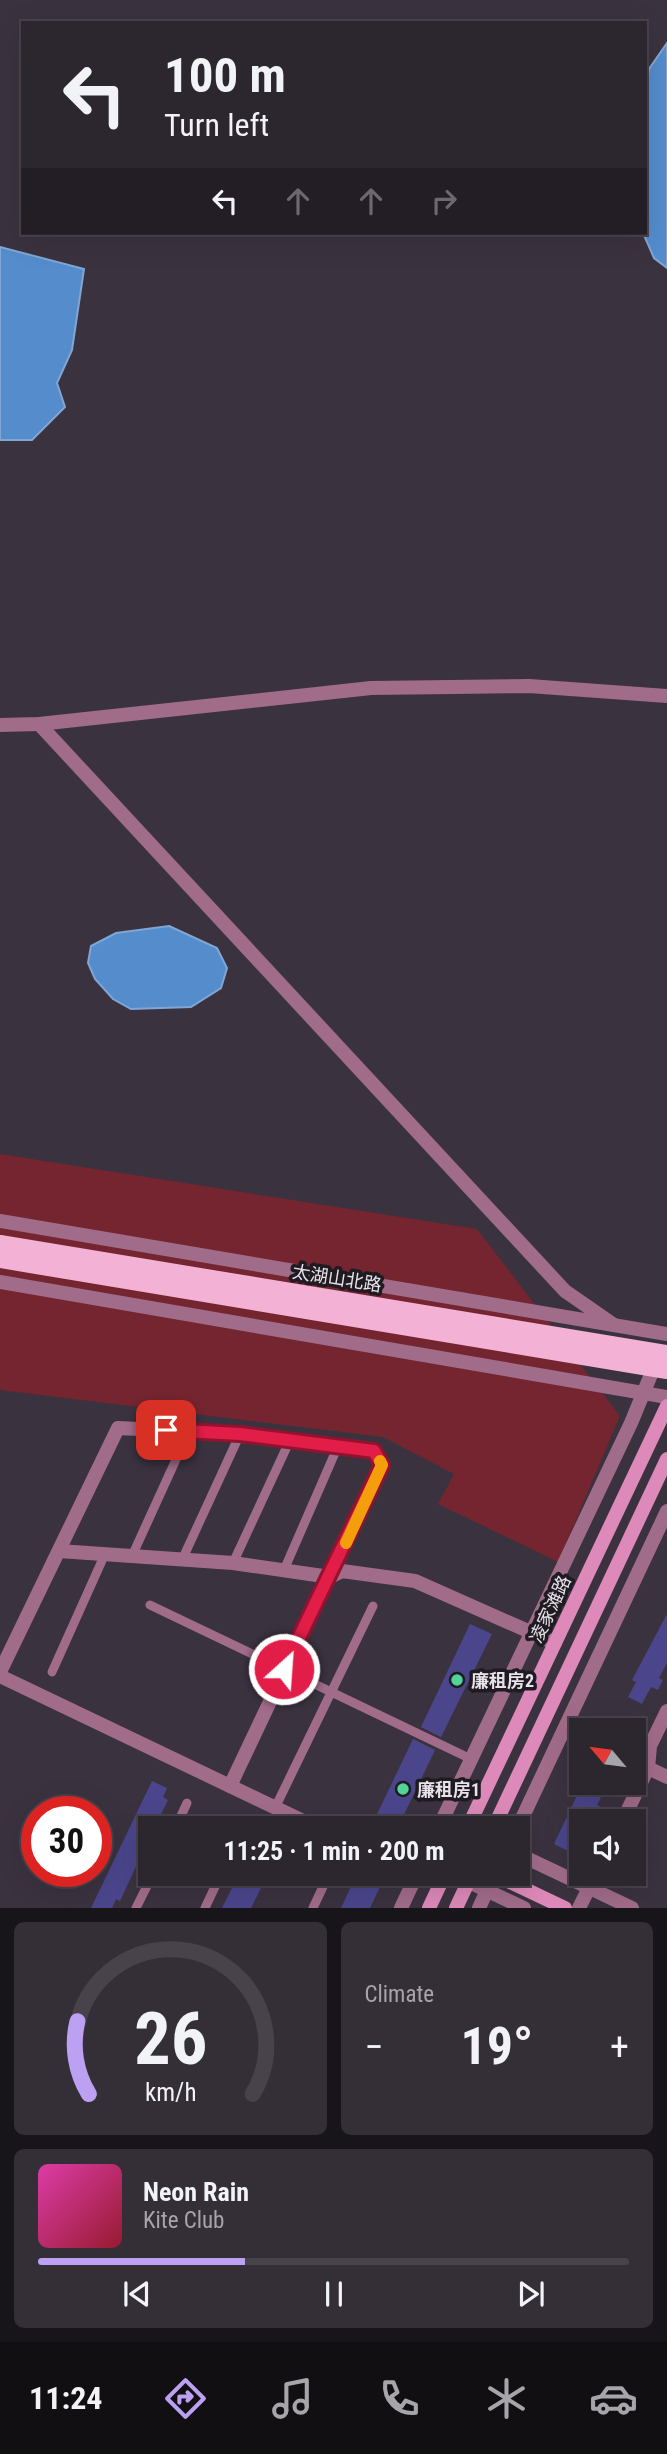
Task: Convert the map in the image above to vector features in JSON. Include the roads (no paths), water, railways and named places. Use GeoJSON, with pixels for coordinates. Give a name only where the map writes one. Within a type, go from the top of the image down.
{"type":"FeatureCollection","features":[{"type":"Feature","properties":{"kind":"main road","name":"太湖山北路"},"geometry":{"type":"LineString","coordinates":[[0,1244],[662,1361]]}},
{"type":"Feature","properties":{"kind":"main road","name":"太湖山北路"},"geometry":{"type":"LineString","coordinates":[[0,1259],[662,1361]]}},
{"type":"Feature","properties":{"kind":"main road","name":"凌家滩路"},"geometry":{"type":"LineString","coordinates":[[472,1816],[667,1406]]}},
{"type":"Feature","properties":{"kind":"main road"},"geometry":{"type":"LineString","coordinates":[[499,1816],[667,1459]]}},
{"type":"Feature","properties":{"kind":"main road"},"geometry":{"type":"LineString","coordinates":[[429,1908],[439,1886]]}},
{"type":"Feature","properties":{"kind":"main road"},"geometry":{"type":"LineString","coordinates":[[456,1908],[466,1886]]}},
{"type":"Feature","properties":{"kind":"main road"},"geometry":{"type":"LineString","coordinates":[[519,1886],[565,1908]]}},
{"type":"Feature","properties":{"kind":"street"},"geometry":{"type":"LineString","coordinates":[[0,725],[39,724],[370,688],[529,686],[667,696]]}},
{"type":"Feature","properties":{"kind":"street"},"geometry":{"type":"LineString","coordinates":[[39,724],[565,1291],[614,1325]]}},
{"type":"Feature","properties":{"kind":"street"},"geometry":{"type":"LineString","coordinates":[[0,1221],[667,1335],[662,1361],[643,1393],[445,1816]]}},
{"type":"Feature","properties":{"kind":"street"},"geometry":{"type":"LineString","coordinates":[[0,1282],[667,1397]]}},
{"type":"Feature","properties":{"kind":"street"},"geometry":{"type":"LineString","coordinates":[[230,1786],[382,1465],[374,1451],[240,1434],[118,1428],[0,1674],[275,1808],[292,1816]]}},
{"type":"Feature","properties":{"kind":"street"},"geometry":{"type":"LineString","coordinates":[[523,1816],[667,1511]]}},
{"type":"Feature","properties":{"kind":"street"},"geometry":{"type":"LineString","coordinates":[[59,1551],[233,1563],[330,1577],[342,1571],[415,1581],[555,1643]]}},
{"type":"Feature","properties":{"kind":"street"},"geometry":{"type":"LineString","coordinates":[[628,1809],[648,1768],[650,1746],[667,1711]]}},
{"type":"Feature","properties":{"kind":"street"},"geometry":{"type":"LineString","coordinates":[[648,1768],[667,1777]]}},
{"type":"Feature","properties":{"kind":"street"},"geometry":{"type":"LineString","coordinates":[[530,1858],[569,1872]]}},
{"type":"Feature","properties":{"kind":"street"},"geometry":{"type":"LineString","coordinates":[[401,1908],[411,1886]]}},
{"type":"Feature","properties":{"kind":"street"},"geometry":{"type":"LineString","coordinates":[[480,1886],[524,1908]]}},
{"type":"Feature","properties":{"kind":"street"},"geometry":{"type":"LineString","coordinates":[[479,1908],[489,1886]]}},
{"type":"Feature","properties":{"kind":"street"},"geometry":{"type":"LineString","coordinates":[[579,1908],[590,1886]]}},
{"type":"Feature","properties":{"kind":"street"},"geometry":{"type":"LineString","coordinates":[[600,1886],[632,1908]]}},
{"type":"Feature","properties":{"kind":"lane"},"geometry":{"type":"LineString","coordinates":[[132,1556],[189,1432]]}},
{"type":"Feature","properties":{"kind":"lane"},"geometry":{"type":"LineString","coordinates":[[182,1560],[240,1434]]}},
{"type":"Feature","properties":{"kind":"lane"},"geometry":{"type":"LineString","coordinates":[[233,1563],[290,1440]]}},
{"type":"Feature","properties":{"kind":"lane"},"geometry":{"type":"LineString","coordinates":[[284,1570],[338,1446]]}},
{"type":"Feature","properties":{"kind":"lane"},"geometry":{"type":"LineString","coordinates":[[52,1672],[106,1554]]}},
{"type":"Feature","properties":{"kind":"lane"},"geometry":{"type":"LineString","coordinates":[[150,1605],[471,1759]]}},
{"type":"Feature","properties":{"kind":"lane"},"geometry":{"type":"LineString","coordinates":[[275,1808],[373,1606]]}},
{"type":"Feature","properties":{"kind":"lane"},"geometry":{"type":"LineString","coordinates":[[181,1816],[187,1804]]}},
{"type":"Feature","properties":{"kind":"lane"},"geometry":{"type":"LineString","coordinates":[[136,1908],[147,1886]]}},
{"type":"Feature","properties":{"kind":"lane"},"geometry":{"type":"LineString","coordinates":[[208,1907],[216,1886]]}},
{"type":"Feature","properties":{"kind":"lane"},"geometry":{"type":"LineString","coordinates":[[313,1908],[323,1886]]}},
{"type":"Feature","properties":{"kind":"water"},"geometry":{"type":"Polygon","coordinates":[[[667,43],[667,268],[654,258],[644,235],[647,235],[649,69],[667,43]]]}},
{"type":"Feature","properties":{"kind":"water"},"geometry":{"type":"Polygon","coordinates":[[[0,247],[84,269],[72,350],[57,383],[65,407],[32,440],[0,440],[0,247]]]}},
{"type":"Feature","properties":{"kind":"water"},"geometry":{"type":"Polygon","coordinates":[[[169,926],[217,948],[227,968],[221,988],[191,1007],[131,1009],[113,999],[95,979],[88,963],[91,946],[116,933],[169,926]]]}},
{"type":"Feature","properties":{"kind":"place","name":"廉租房2"},"geometry":{"type":"Point","coordinates":[457,1680]}},
{"type":"Feature","properties":{"kind":"place","name":"廉租房1"},"geometry":{"type":"Point","coordinates":[403,1789]}}]}
